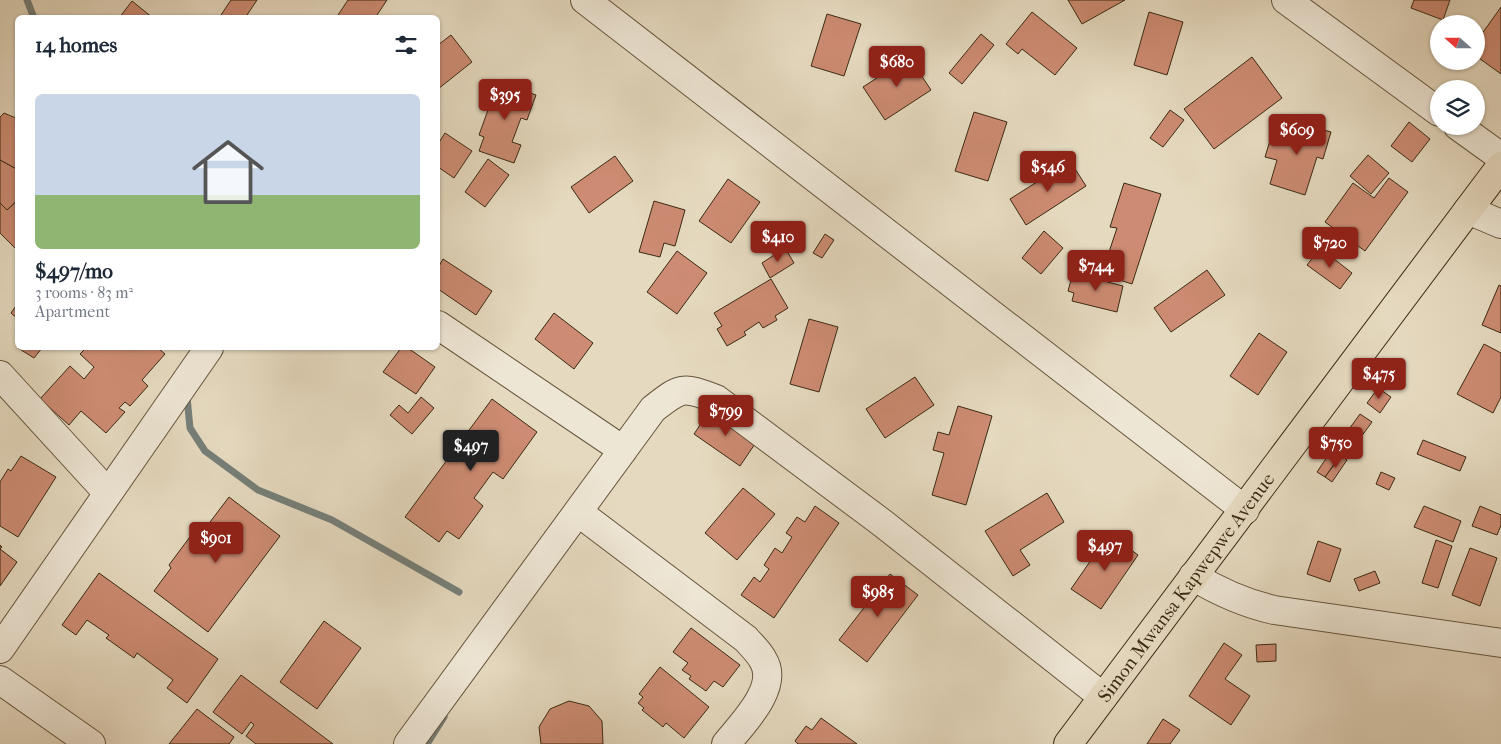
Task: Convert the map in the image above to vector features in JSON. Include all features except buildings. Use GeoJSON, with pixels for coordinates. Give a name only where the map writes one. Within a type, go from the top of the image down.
{"type":"FeatureCollection","features":[{"type":"Feature","properties":{"kind":"main road","name":"Simon Mwansa Kapwepwe Avenue"},"geometry":{"type":"LineString","coordinates":[[1068,744],[1501,166]]}},
{"type":"Feature","properties":{"kind":"street"},"geometry":{"type":"LineString","coordinates":[[585,0],[1245,510]]}},
{"type":"Feature","properties":{"kind":"street"},"geometry":{"type":"LineString","coordinates":[[1286,0],[1430,105]]}},
{"type":"Feature","properties":{"kind":"street"},"geometry":{"type":"LineString","coordinates":[[1470,135],[1501,157]]}},
{"type":"Feature","properties":{"kind":"street"},"geometry":{"type":"LineString","coordinates":[[1468,210],[1501,224]]}},
{"type":"Feature","properties":{"kind":"street"},"geometry":{"type":"LineString","coordinates":[[440,326],[623,450]]}},
{"type":"Feature","properties":{"kind":"street"},"geometry":{"type":"LineString","coordinates":[[0,649],[107,492],[208,350]]}},
{"type":"Feature","properties":{"kind":"street"},"geometry":{"type":"LineString","coordinates":[[0,375],[107,492]]}},
{"type":"Feature","properties":{"kind":"street"},"geometry":{"type":"LineString","coordinates":[[408,744],[653,409],[677,391],[696,391],[716,399],[881,522],[1103,697]]}},
{"type":"Feature","properties":{"kind":"street"},"geometry":{"type":"LineString","coordinates":[[578,512],[746,639],[764,661],[768,681],[757,704],[726,744]]}},
{"type":"Feature","properties":{"kind":"street"},"geometry":{"type":"LineString","coordinates":[[1193,576],[1218,591],[1246,603],[1274,610],[1501,643]]}},
{"type":"Feature","properties":{"kind":"street"},"geometry":{"type":"LineString","coordinates":[[0,680],[90,744]]}},
{"type":"Feature","properties":{"kind":"waterway"},"geometry":{"type":"LineString","coordinates":[[27,0],[33,15]]}},
{"type":"Feature","properties":{"kind":"waterway"},"geometry":{"type":"LineString","coordinates":[[187,397],[190,428],[205,451],[258,490],[332,520],[459,592]]}},
{"type":"Feature","properties":{"kind":"waterway"},"geometry":{"type":"LineString","coordinates":[[427,744],[444,717]]}}]}
